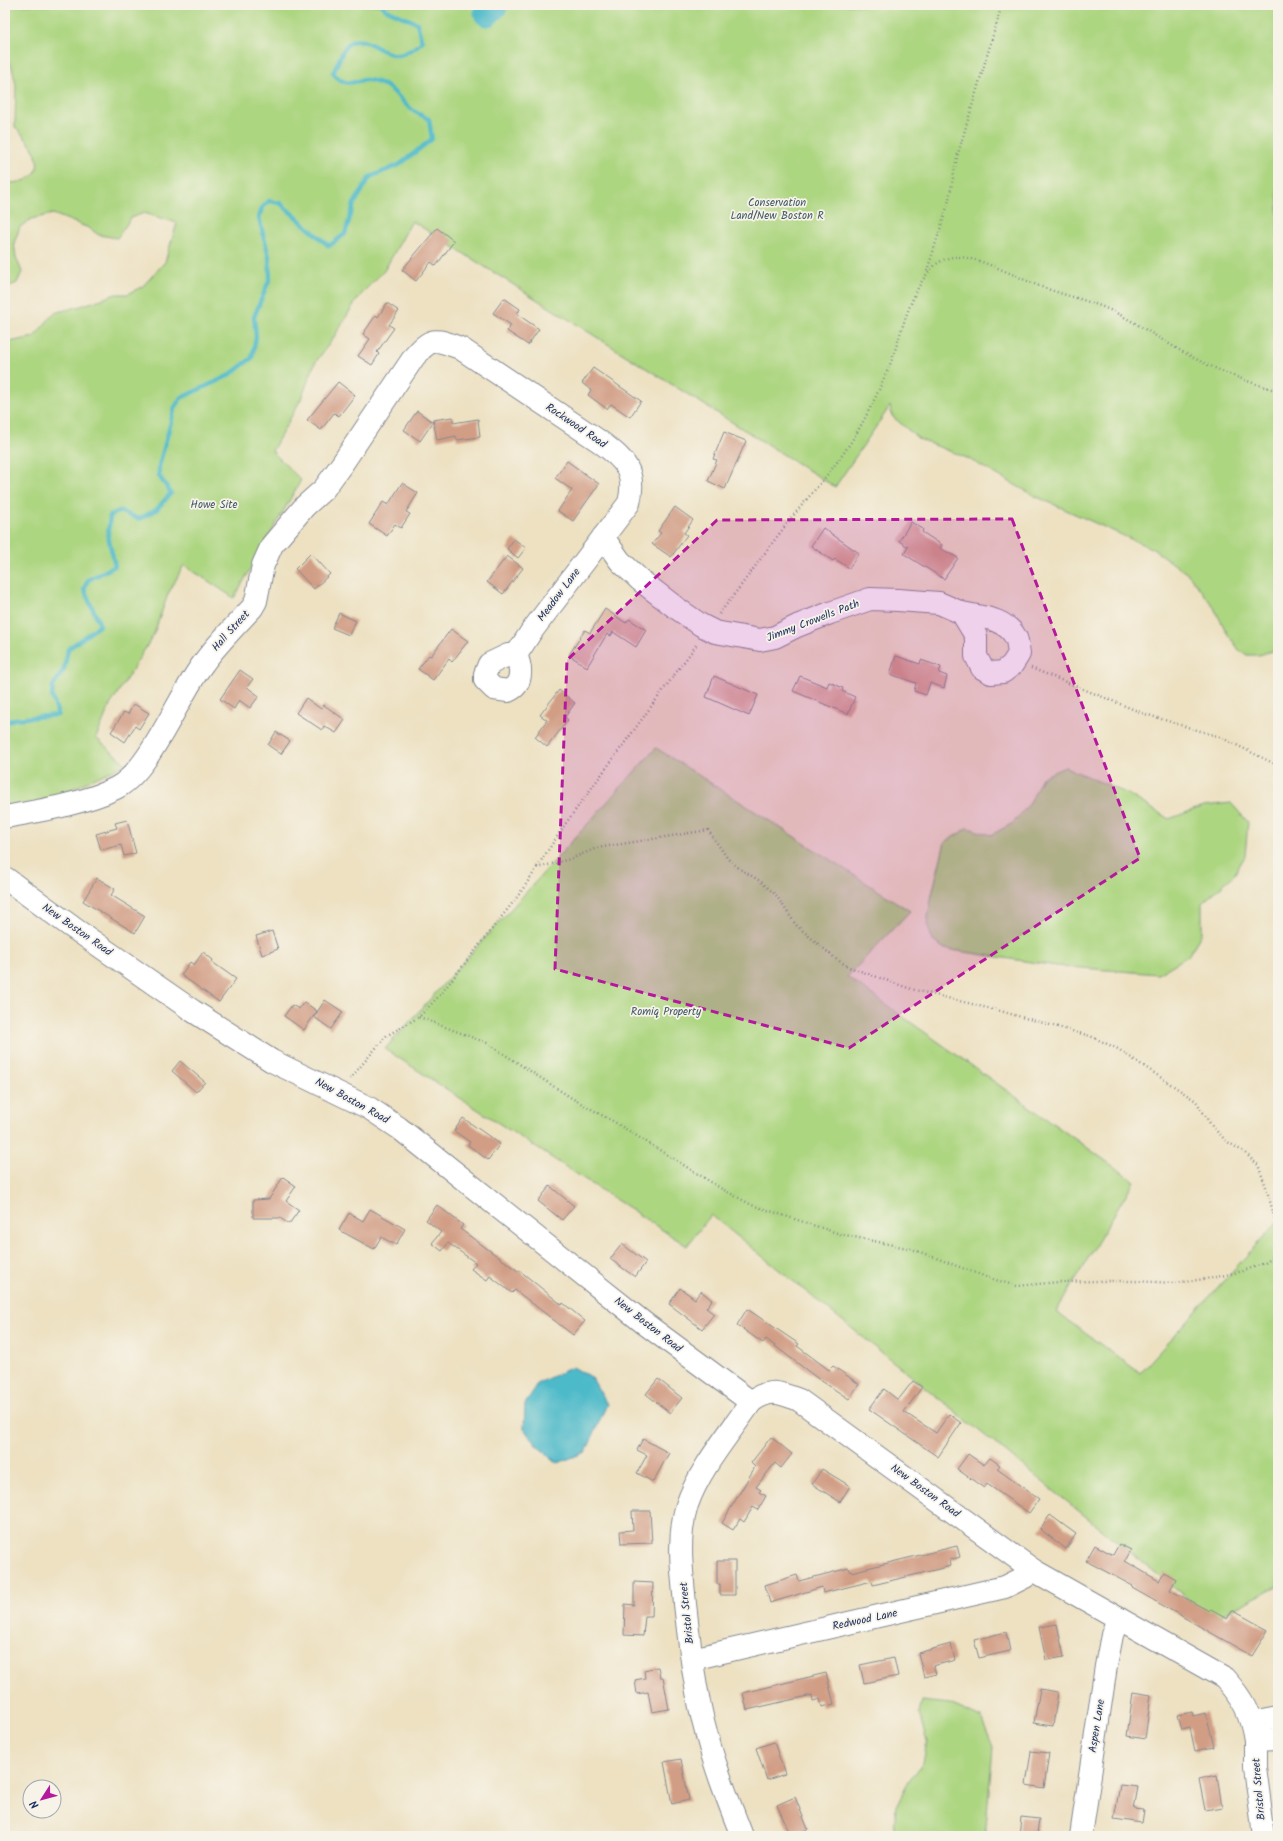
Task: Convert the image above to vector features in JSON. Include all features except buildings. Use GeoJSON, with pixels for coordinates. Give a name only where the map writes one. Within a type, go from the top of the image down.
{"type":"FeatureCollection","features":[{"type":"Feature","properties":{"kind":"street","name":"Hall Street"},"geometry":{"type":"LineString","coordinates":[[5,817],[71,803],[110,790],[117,787],[140,768],[202,664],[252,608],[256,601],[263,565],[272,545],[285,528],[328,482],[424,345],[432,340],[438,339],[454,346]]}},
{"type":"Feature","properties":{"kind":"street","name":"Rockwood Road"},"geometry":{"type":"LineString","coordinates":[[454,346],[460,348],[599,441],[624,462],[632,477],[632,491],[629,503],[603,537]]}},
{"type":"Feature","properties":{"kind":"street","name":"Jimmy Crowells Path"},"geometry":{"type":"LineString","coordinates":[[603,537],[620,561],[640,580],[675,607],[714,632],[760,640],[775,637],[823,615],[870,599],[940,603],[962,613],[991,619],[1008,627],[1016,638],[1018,646],[1019,654],[1015,661]]}},
{"type":"Feature","properties":{"kind":"street","name":"Meadow Lane"},"geometry":{"type":"LineString","coordinates":[[516,655],[603,537]]}},
{"type":"Feature","properties":{"kind":"street"},"geometry":{"type":"LineString","coordinates":[[962,613],[976,636],[976,656],[982,668],[991,673],[1003,672],[1015,661]]}},
{"type":"Feature","properties":{"kind":"street","name":"New Boston Road"},"geometry":{"type":"LineString","coordinates":[[5,878],[72,927],[193,1011],[272,1061],[369,1108],[399,1128],[644,1323],[751,1402],[762,1393],[785,1394],[799,1400],[1033,1570],[1224,1678],[1248,1710],[1254,1732]]}},
{"type":"Feature","properties":{"kind":"street","name":"Bristol Street"},"geometry":{"type":"LineString","coordinates":[[742,1836],[717,1769],[706,1734],[692,1659],[683,1581],[681,1532],[687,1505],[707,1466],[751,1402]]}},
{"type":"Feature","properties":{"kind":"street","name":"Redwood Lane"},"geometry":{"type":"LineString","coordinates":[[692,1659],[1005,1587],[1025,1577],[1033,1570]]}},
{"type":"Feature","properties":{"kind":"street","name":"Aspen Lane"},"geometry":{"type":"LineString","coordinates":[[1081,1836],[1106,1666],[1112,1635],[1118,1618]]}},
{"type":"Feature","properties":{"kind":"street"},"geometry":{"type":"LineString","coordinates":[[1254,1732],[1278,1717]]}},
{"type":"Feature","properties":{"kind":"street"},"geometry":{"type":"LineString","coordinates":[[1254,1732],[1278,1740]]}},
{"type":"Feature","properties":{"kind":"street","name":"Bristol Street"},"geometry":{"type":"LineString","coordinates":[[1254,1732],[1255,1767],[1264,1836]]}},
{"type":"Feature","properties":{"kind":"path"},"geometry":{"type":"LineString","coordinates":[[340,1093],[358,1068],[386,1036],[419,1017],[456,975],[518,896],[566,823],[707,628],[743,585],[779,534],[848,448],[875,400],[894,355],[918,286],[927,271],[948,204],[957,157],[1002,5]]}},
{"type":"Feature","properties":{"kind":"path"},"geometry":{"type":"LineString","coordinates":[[927,271],[938,261],[954,256],[970,259],[1035,285],[1103,307],[1145,328],[1183,352],[1222,372],[1278,391]]}},
{"type":"Feature","properties":{"kind":"path"},"geometry":{"type":"LineString","coordinates":[[1015,661],[1145,714],[1220,737],[1273,763],[1278,769]]}},
{"type":"Feature","properties":{"kind":"path"},"geometry":{"type":"LineString","coordinates":[[537,868],[570,859],[598,848],[708,830],[728,859],[740,869],[760,881],[776,895],[796,924],[836,959],[849,967],[911,989],[1000,1011],[1090,1036],[1118,1049],[1196,1101],[1211,1124],[1226,1141],[1244,1152],[1258,1166],[1266,1187],[1278,1230]]}},
{"type":"Feature","properties":{"kind":"path"},"geometry":{"type":"LineString","coordinates":[[419,1017],[488,1043],[570,1097],[616,1123],[722,1189],[752,1205],[840,1234],[912,1249],[989,1278],[1017,1286],[1059,1282],[1134,1281],[1175,1283],[1212,1278],[1242,1271],[1265,1263],[1278,1254]]}},
{"type":"Feature","properties":{"kind":"highlighted area"},"geometry":{"type":"Polygon","coordinates":[[[1012,519],[1140,858],[849,1048],[555,969],[567,660],[717,520],[1012,519]]]}},
{"type":"Feature","properties":{"kind":"green space"},"geometry":{"type":"Polygon","coordinates":[[[5,5],[1278,5],[1278,649],[1259,655],[1247,655],[1239,650],[1227,633],[1213,606],[1189,575],[1153,549],[1035,496],[967,458],[919,439],[892,416],[890,406],[835,487],[412,221],[384,271],[365,290],[354,304],[334,337],[315,363],[301,399],[272,451],[301,480],[234,598],[184,565],[168,594],[153,636],[109,707],[96,738],[126,764],[5,820],[5,340],[9,342],[34,337],[54,313],[81,306],[116,294],[128,294],[143,286],[165,262],[177,223],[144,213],[131,218],[117,238],[99,235],[89,228],[53,214],[31,219],[20,227],[14,243],[16,257],[22,272],[17,283],[5,288],[5,182],[11,183],[28,179],[36,171],[37,159],[34,150],[15,127],[16,85],[12,67],[5,57],[5,5]]]}},
{"type":"Feature","properties":{"kind":"green space","name":"Romiq Property"},"geometry":{"type":"Polygon","coordinates":[[[656,748],[910,911],[847,977],[1134,1181],[1056,1312],[1140,1373],[1278,1221],[1278,1586],[1213,1619],[711,1215],[687,1246],[385,1049],[656,748]]]}},
{"type":"Feature","properties":{"kind":"green space"},"geometry":{"type":"Polygon","coordinates":[[[1065,767],[1126,793],[1169,819],[1204,806],[1231,803],[1248,822],[1245,856],[1234,875],[1202,903],[1202,933],[1188,956],[1158,974],[1057,966],[945,949],[933,941],[927,924],[932,894],[945,842],[968,828],[991,835],[1013,823],[1030,803],[1042,777],[1065,767]]]}},
{"type":"Feature","properties":{"kind":"green space"},"geometry":{"type":"Polygon","coordinates":[[[922,1701],[950,1704],[981,1718],[993,1748],[985,1836],[894,1836],[896,1806],[907,1784],[923,1763],[927,1742],[919,1714],[922,1701]]]}},
{"type":"Feature","properties":{"kind":"water"},"geometry":{"type":"Polygon","coordinates":[[[573,1367],[592,1378],[607,1404],[586,1452],[558,1463],[536,1445],[524,1429],[525,1404],[538,1383],[573,1367]]]}},
{"type":"Feature","properties":{"kind":"waterway"},"geometry":{"type":"LineString","coordinates":[[5,723],[14,719],[58,715],[52,696],[53,686],[64,669],[68,649],[100,625],[84,589],[88,580],[115,566],[108,536],[110,516],[119,511],[139,519],[156,510],[171,493],[159,476],[159,466],[175,407],[181,398],[228,376],[252,358],[256,337],[254,317],[270,278],[269,257],[259,218],[262,208],[269,201],[280,203],[329,246],[345,234],[354,204],[370,177],[399,165],[432,139],[429,119],[412,110],[386,86],[367,80],[348,83],[339,79],[333,73],[345,47],[353,41],[366,42],[393,55],[408,52],[422,42],[417,23],[385,9],[381,5]]}},
{"type":"Feature","properties":{"kind":"waterway"},"geometry":{"type":"LineString","coordinates":[[478,5],[487,13]]}},
{"type":"Feature","properties":{"kind":"waterway"},"geometry":{"type":"LineString","coordinates":[[487,13],[495,5]]}},
{"type":"Feature","properties":{"kind":"park label","name":"Conservation Land/New Boston R"},"geometry":{"type":"Point","coordinates":[777,209]}},
{"type":"Feature","properties":{"kind":"park label","name":"Howe Site"},"geometry":{"type":"Point","coordinates":[214,505]}}]}
